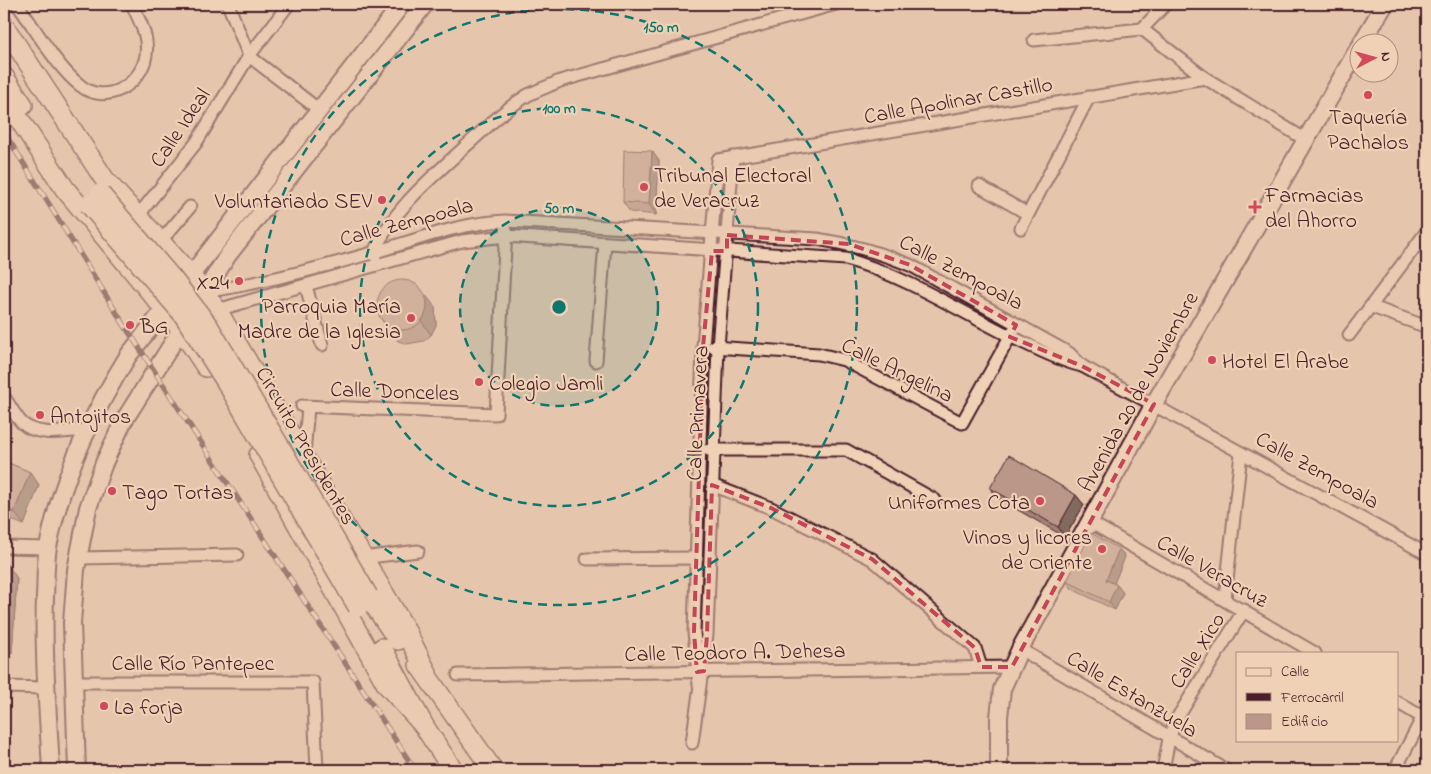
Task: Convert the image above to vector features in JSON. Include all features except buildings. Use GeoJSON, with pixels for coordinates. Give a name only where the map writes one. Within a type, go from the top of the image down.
{"type":"FeatureCollection","features":[{"type":"Feature","properties":{"kind":"main road"},"geometry":{"type":"LineString","coordinates":[[51,770],[44,624],[48,548],[68,478],[87,430],[105,392],[128,356],[245,207],[318,109],[402,4]]}},
{"type":"Feature","properties":{"kind":"main road"},"geometry":{"type":"LineString","coordinates":[[77,770],[72,623],[78,558],[88,508],[104,463],[123,422],[228,255],[425,4]]}},
{"type":"Feature","properties":{"kind":"main road"},"geometry":{"type":"LineString","coordinates":[[1368,32],[1385,4]]}},
{"type":"Feature","properties":{"kind":"main road"},"geometry":{"type":"LineString","coordinates":[[4,26],[105,180],[191,276],[217,310],[303,459],[405,629],[426,673]]}},
{"type":"Feature","properties":{"kind":"main road","name":"Circuito Presidentes"},"geometry":{"type":"LineString","coordinates":[[4,50],[95,199]]}},
{"type":"Feature","properties":{"kind":"main road","name":"Avenida 20 de Noviembre"},"geometry":{"type":"LineString","coordinates":[[998,770],[999,717],[1002,689],[1020,649],[1154,404],[1348,66]]}},
{"type":"Feature","properties":{"kind":"main road","name":"Circuito Presidentes"},"geometry":{"type":"LineString","coordinates":[[4,77],[198,337],[363,602],[424,726],[453,770]]}},
{"type":"Feature","properties":{"kind":"main road"},"geometry":{"type":"LineString","coordinates":[[4,96],[81,210],[136,273],[181,329],[236,415],[388,684],[424,726]]}},
{"type":"Feature","properties":{"kind":"main road"},"geometry":{"type":"LineString","coordinates":[[245,207],[258,217]]}},
{"type":"Feature","properties":{"kind":"main road"},"geometry":{"type":"LineString","coordinates":[[136,273],[149,270],[160,261],[163,245]]}},
{"type":"Feature","properties":{"kind":"main road","name":"Calle Zempoala"},"geometry":{"type":"LineString","coordinates":[[165,310],[204,292]]}},
{"type":"Feature","properties":{"kind":"main road","name":"Calle Zempoala"},"geometry":{"type":"LineString","coordinates":[[181,329],[198,318],[217,310]]}},
{"type":"Feature","properties":{"kind":"main road"},"geometry":{"type":"LineString","coordinates":[[236,415],[238,402],[242,397],[255,392],[267,396]]}},
{"type":"Feature","properties":{"kind":"main road","name":"Circuito Presidentes"},"geometry":{"type":"LineString","coordinates":[[363,602],[426,673],[493,770]]}},
{"type":"Feature","properties":{"kind":"street"},"geometry":{"type":"LineString","coordinates":[[17,4],[66,72],[81,86],[96,94],[114,93],[127,86],[141,72],[147,54],[145,32],[132,4]]}},
{"type":"Feature","properties":{"kind":"street"},"geometry":{"type":"LineString","coordinates":[[228,4],[249,56],[318,109]]}},
{"type":"Feature","properties":{"kind":"street","name":"Calle Ideal"},"geometry":{"type":"LineString","coordinates":[[137,217],[196,143],[249,56],[289,4]]}},
{"type":"Feature","properties":{"kind":"street"},"geometry":{"type":"LineString","coordinates":[[378,266],[374,252],[391,220],[426,183],[502,113],[528,95],[560,81],[836,4]]}},
{"type":"Feature","properties":{"kind":"street"},"geometry":{"type":"LineString","coordinates":[[1034,40],[1142,29],[1166,4]]}},
{"type":"Feature","properties":{"kind":"street"},"geometry":{"type":"LineString","coordinates":[[1142,29],[1205,78],[1306,140]]}},
{"type":"Feature","properties":{"kind":"street","name":"Calle Apolinar Castillo"},"geometry":{"type":"LineString","coordinates":[[718,160],[1205,78]]}},
{"type":"Feature","properties":{"kind":"street"},"geometry":{"type":"LineString","coordinates":[[1020,228],[1089,97]]}},
{"type":"Feature","properties":{"kind":"street","name":"Calle Primavera"},"geometry":{"type":"LineString","coordinates":[[700,671],[708,635],[718,347],[733,157]]}},
{"type":"Feature","properties":{"kind":"street","name":"Calle Primavera"},"geometry":{"type":"LineString","coordinates":[[700,671],[694,632],[703,347],[718,160]]}},
{"type":"Feature","properties":{"kind":"street"},"geometry":{"type":"LineString","coordinates":[[979,186],[1028,214]]}},
{"type":"Feature","properties":{"kind":"street"},"geometry":{"type":"LineString","coordinates":[[163,245],[190,207]]}},
{"type":"Feature","properties":{"kind":"street","name":"Calle Zempoala"},"geometry":{"type":"LineString","coordinates":[[204,292],[296,274],[460,226],[505,220],[817,239],[849,244],[884,254],[910,265],[1069,353],[1082,366]]}},
{"type":"Feature","properties":{"kind":"street","name":"Calle Donceles"},"geometry":{"type":"LineString","coordinates":[[303,459],[305,406],[496,414],[506,236],[505,220]]}},
{"type":"Feature","properties":{"kind":"street","name":"Calle Zempoala"},"geometry":{"type":"LineString","coordinates":[[217,310],[462,241],[506,236],[846,259],[876,268],[1064,362],[1082,366],[1427,554]]}},
{"type":"Feature","properties":{"kind":"street"},"geometry":{"type":"LineString","coordinates":[[1349,335],[1425,237]]}},
{"type":"Feature","properties":{"kind":"street"},"geometry":{"type":"LineString","coordinates":[[596,360],[605,244]]}},
{"type":"Feature","properties":{"kind":"street"},"geometry":{"type":"LineString","coordinates":[[306,286],[322,345]]}},
{"type":"Feature","properties":{"kind":"street"},"geometry":{"type":"LineString","coordinates":[[1372,307],[1427,327]]}},
{"type":"Feature","properties":{"kind":"street","name":"Calle Angelina"},"geometry":{"type":"LineString","coordinates":[[703,347],[819,354],[844,360],[962,424],[1016,325]]}},
{"type":"Feature","properties":{"kind":"street"},"geometry":{"type":"LineString","coordinates":[[4,397],[22,423],[32,429],[43,432],[87,430]]}},
{"type":"Feature","properties":{"kind":"street"},"geometry":{"type":"LineString","coordinates":[[700,451],[846,450],[935,500]]}},
{"type":"Feature","properties":{"kind":"street","name":"Calle Xico"},"geometry":{"type":"LineString","coordinates":[[1225,599],[1241,453]]}},
{"type":"Feature","properties":{"kind":"street"},"geometry":{"type":"LineString","coordinates":[[712,485],[771,508],[872,559],[975,648],[981,668]]}},
{"type":"Feature","properties":{"kind":"street","name":"Calle Veracruz"},"geometry":{"type":"LineString","coordinates":[[1090,522],[1313,652]]}},
{"type":"Feature","properties":{"kind":"street"},"geometry":{"type":"LineString","coordinates":[[4,547],[48,548]]}},
{"type":"Feature","properties":{"kind":"street"},"geometry":{"type":"LineString","coordinates":[[362,558],[418,551]]}},
{"type":"Feature","properties":{"kind":"street"},"geometry":{"type":"LineString","coordinates":[[78,558],[237,555]]}},
{"type":"Feature","properties":{"kind":"street"},"geometry":{"type":"LineString","coordinates":[[587,559],[697,558]]}},
{"type":"Feature","properties":{"kind":"street","name":"Calle Xico"},"geometry":{"type":"LineString","coordinates":[[1163,770],[1169,739],[1176,720],[1244,610]]}},
{"type":"Feature","properties":{"kind":"street","name":"Calle Estanzuela"},"geometry":{"type":"LineString","coordinates":[[1020,649],[1169,739],[1226,770]]}},
{"type":"Feature","properties":{"kind":"street","name":"Calle Teodoro A. Dehesa"},"geometry":{"type":"LineString","coordinates":[[458,675],[1012,667]]}},
{"type":"Feature","properties":{"kind":"street"},"geometry":{"type":"LineString","coordinates":[[692,743],[700,671]]}},
{"type":"Feature","properties":{"kind":"street","name":"Calle Río Pantepec"},"geometry":{"type":"LineString","coordinates":[[74,682],[313,682],[317,770]]}},
{"type":"Feature","properties":{"kind":"street"},"geometry":{"type":"LineString","coordinates":[[4,688],[47,688]]}},
{"type":"Feature","properties":{"kind":"street"},"geometry":{"type":"LineString","coordinates":[[1395,770],[1426,715],[1398,702]]}},
{"type":"Feature","properties":{"kind":"highlighted area"},"geometry":{"type":"Polygon","coordinates":[[[727,235],[849,244],[910,265],[1016,325],[1010,337],[1082,366],[1154,404],[1012,667],[981,667],[975,648],[872,559],[771,508],[712,485],[707,635],[704,671],[697,672],[694,632],[703,347],[712,251],[727,251],[727,235]]]}},
{"type":"Feature","properties":{"kind":"railway"},"geometry":{"type":"LineString","coordinates":[[4,132],[123,323],[415,770]]}},
{"type":"Feature","properties":{"kind":"place","name":"Taquería Pachalos"},"geometry":{"type":"Point","coordinates":[1368,95]}},
{"type":"Feature","properties":{"kind":"place","name":"Tribunal Electoral de Veracruz"},"geometry":{"type":"Point","coordinates":[644,187]}},
{"type":"Feature","properties":{"kind":"place","name":"Voluntariado SEV"},"geometry":{"type":"Point","coordinates":[382,200]}},
{"type":"Feature","properties":{"kind":"place","name":"Farmacias del Ahorro"},"geometry":{"type":"Point","coordinates":[1255,207]}},
{"type":"Feature","properties":{"kind":"place","name":"X24"},"geometry":{"type":"Point","coordinates":[239,281]}},
{"type":"Feature","properties":{"kind":"place","name":"Parroquia María Madre de la Iglesia"},"geometry":{"type":"Point","coordinates":[411,318]}},
{"type":"Feature","properties":{"kind":"place","name":"BG"},"geometry":{"type":"Point","coordinates":[130,325]}},
{"type":"Feature","properties":{"kind":"place","name":"Hotel El Arabe"},"geometry":{"type":"Point","coordinates":[1212,360]}},
{"type":"Feature","properties":{"kind":"place","name":"Colegio Jamli"},"geometry":{"type":"Point","coordinates":[479,382]}},
{"type":"Feature","properties":{"kind":"place","name":"Antojitos"},"geometry":{"type":"Point","coordinates":[40,415]}},
{"type":"Feature","properties":{"kind":"place","name":"Tago Tortas"},"geometry":{"type":"Point","coordinates":[112,491]}},
{"type":"Feature","properties":{"kind":"place","name":"Uniformes Cota"},"geometry":{"type":"Point","coordinates":[1040,501]}},
{"type":"Feature","properties":{"kind":"place","name":"Vinos y licores de Oriente"},"geometry":{"type":"Point","coordinates":[1102,549]}},
{"type":"Feature","properties":{"kind":"place","name":"La forja"},"geometry":{"type":"Point","coordinates":[104,706]}}]}
